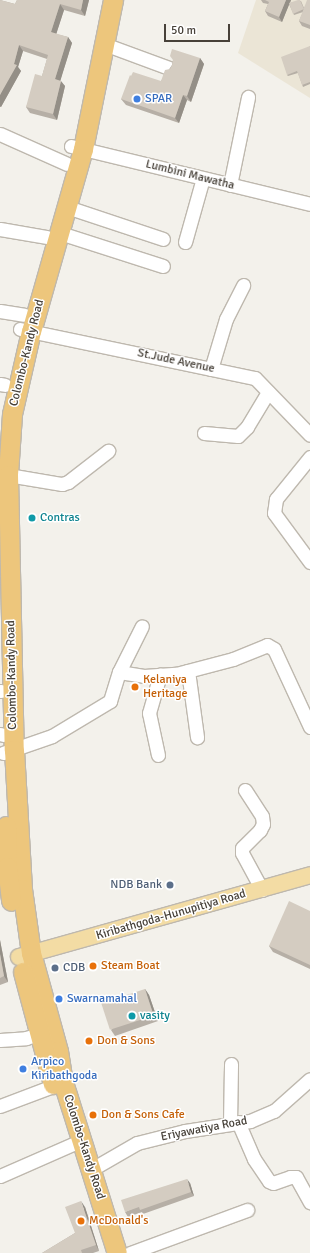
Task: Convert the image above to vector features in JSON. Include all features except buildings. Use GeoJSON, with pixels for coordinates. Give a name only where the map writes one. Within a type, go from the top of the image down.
{"type":"FeatureCollection","features":[{"type":"Feature","properties":{"kind":"highway","name":"Colombo-Kandy Road"},"geometry":{"type":"LineString","coordinates":[[53,235],[67,207],[73,153],[103,0]]}},
{"type":"Feature","properties":{"kind":"highway","name":"Colombo-Kandy Road"},"geometry":{"type":"LineString","coordinates":[[0,422],[3,385],[25,325],[53,235],[73,153],[104,44],[113,0]]}},
{"type":"Feature","properties":{"kind":"highway","name":"Colombo-Kandy Road"},"geometry":{"type":"LineString","coordinates":[[25,325],[12,414],[8,475],[5,578],[4,867],[25,955],[39,1034],[53,1086],[73,1144],[87,1171],[117,1253]]}},
{"type":"Feature","properties":{"kind":"highway","name":"Colombo-Kandy Road"},"geometry":{"type":"LineString","coordinates":[[0,646],[1,691],[5,743],[22,889],[25,955],[58,1051],[63,1082],[108,1253]]}},
{"type":"Feature","properties":{"kind":"main road","name":"Kiribathgoda-Hunupitiya Road"},"geometry":{"type":"LineString","coordinates":[[25,955],[262,890],[310,875]]}},
{"type":"Feature","properties":{"kind":"street"},"geometry":{"type":"LineString","coordinates":[[104,44],[169,68]]}},
{"type":"Feature","properties":{"kind":"street"},"geometry":{"type":"LineString","coordinates":[[230,185],[248,97]]}},
{"type":"Feature","properties":{"kind":"street","name":"Lumbini Mawatha"},"geometry":{"type":"LineString","coordinates":[[0,134],[73,153],[203,178],[310,204]]}},
{"type":"Feature","properties":{"kind":"street"},"geometry":{"type":"LineString","coordinates":[[185,242],[203,178]]}},
{"type":"Feature","properties":{"kind":"street"},"geometry":{"type":"LineString","coordinates":[[67,207],[163,238]]}},
{"type":"Feature","properties":{"kind":"street"},"geometry":{"type":"LineString","coordinates":[[0,229],[53,235],[163,266]]}},
{"type":"Feature","properties":{"kind":"street"},"geometry":{"type":"LineString","coordinates":[[211,369],[226,319],[243,285]]}},
{"type":"Feature","properties":{"kind":"street","name":"St.Jude Avenue"},"geometry":{"type":"LineString","coordinates":[[0,311],[25,325],[254,378],[310,435]]}},
{"type":"Feature","properties":{"kind":"street"},"geometry":{"type":"LineString","coordinates":[[204,433],[238,436],[247,427],[268,392]]}},
{"type":"Feature","properties":{"kind":"street"},"geometry":{"type":"LineString","coordinates":[[8,475],[62,484],[68,482],[108,451]]}},
{"type":"Feature","properties":{"kind":"street"},"geometry":{"type":"LineString","coordinates":[[310,458],[276,499],[274,513],[310,562]]}},
{"type":"Feature","properties":{"kind":"street"},"geometry":{"type":"LineString","coordinates":[[5,743],[52,736],[110,701],[119,672],[142,626]]}},
{"type":"Feature","properties":{"kind":"street"},"geometry":{"type":"LineString","coordinates":[[119,672],[144,676],[176,674],[233,659],[268,645],[274,649],[310,727]]}},
{"type":"Feature","properties":{"kind":"street"},"geometry":{"type":"LineString","coordinates":[[188,671],[197,737]]}},
{"type":"Feature","properties":{"kind":"street"},"geometry":{"type":"LineString","coordinates":[[158,755],[149,714],[160,675]]}},
{"type":"Feature","properties":{"kind":"street"},"geometry":{"type":"LineString","coordinates":[[246,790],[262,816],[263,824],[260,830],[242,848],[242,853],[262,890]]}},
{"type":"Feature","properties":{"kind":"street"},"geometry":{"type":"LineString","coordinates":[[0,1040],[26,1038],[39,1034]]}},
{"type":"Feature","properties":{"kind":"street"},"geometry":{"type":"LineString","coordinates":[[231,1064],[234,1122],[254,1159],[269,1181],[273,1184],[290,1177],[296,1177],[310,1202]]}},
{"type":"Feature","properties":{"kind":"street","name":"Eriyawatiya Road"},"geometry":{"type":"LineString","coordinates":[[87,1171],[137,1143],[185,1131],[234,1122],[250,1121],[274,1111],[310,1079]]}},
{"type":"Feature","properties":{"kind":"street"},"geometry":{"type":"LineString","coordinates":[[0,1106],[53,1086]]}},
{"type":"Feature","properties":{"kind":"street"},"geometry":{"type":"LineString","coordinates":[[0,1176],[73,1144]]}},
{"type":"Feature","properties":{"kind":"street"},"geometry":{"type":"LineString","coordinates":[[130,1253],[247,1210]]}},
{"type":"Feature","properties":{"kind":"shaded area"},"geometry":{"type":"Polygon","coordinates":[[[256,0],[310,0],[310,98],[238,53],[256,0]]]}},
{"type":"Feature","properties":{"kind":"place","name":"SPAR"},"geometry":{"type":"Point","coordinates":[137,99]}},
{"type":"Feature","properties":{"kind":"place","name":"Contras"},"geometry":{"type":"Point","coordinates":[32,518]}},
{"type":"Feature","properties":{"kind":"place","name":"Kelaniya Heritage"},"geometry":{"type":"Point","coordinates":[135,687]}},
{"type":"Feature","properties":{"kind":"place","name":"NDB Bank"},"geometry":{"type":"Point","coordinates":[170,885]}},
{"type":"Feature","properties":{"kind":"place","name":"Steam Boat"},"geometry":{"type":"Point","coordinates":[93,966]}},
{"type":"Feature","properties":{"kind":"place","name":"CDB"},"geometry":{"type":"Point","coordinates":[55,968]}},
{"type":"Feature","properties":{"kind":"place","name":"Swarnamahal"},"geometry":{"type":"Point","coordinates":[59,999]}},
{"type":"Feature","properties":{"kind":"place","name":"vasity"},"geometry":{"type":"Point","coordinates":[132,1016]}},
{"type":"Feature","properties":{"kind":"place","name":"Don & Sons"},"geometry":{"type":"Point","coordinates":[89,1041]}},
{"type":"Feature","properties":{"kind":"place","name":"Arpico Kiribathgoda"},"geometry":{"type":"Point","coordinates":[23,1069]}},
{"type":"Feature","properties":{"kind":"place","name":"Don & Sons Cafe"},"geometry":{"type":"Point","coordinates":[93,1115]}},
{"type":"Feature","properties":{"kind":"place","name":"McDonald's"},"geometry":{"type":"Point","coordinates":[81,1221]}}]}
